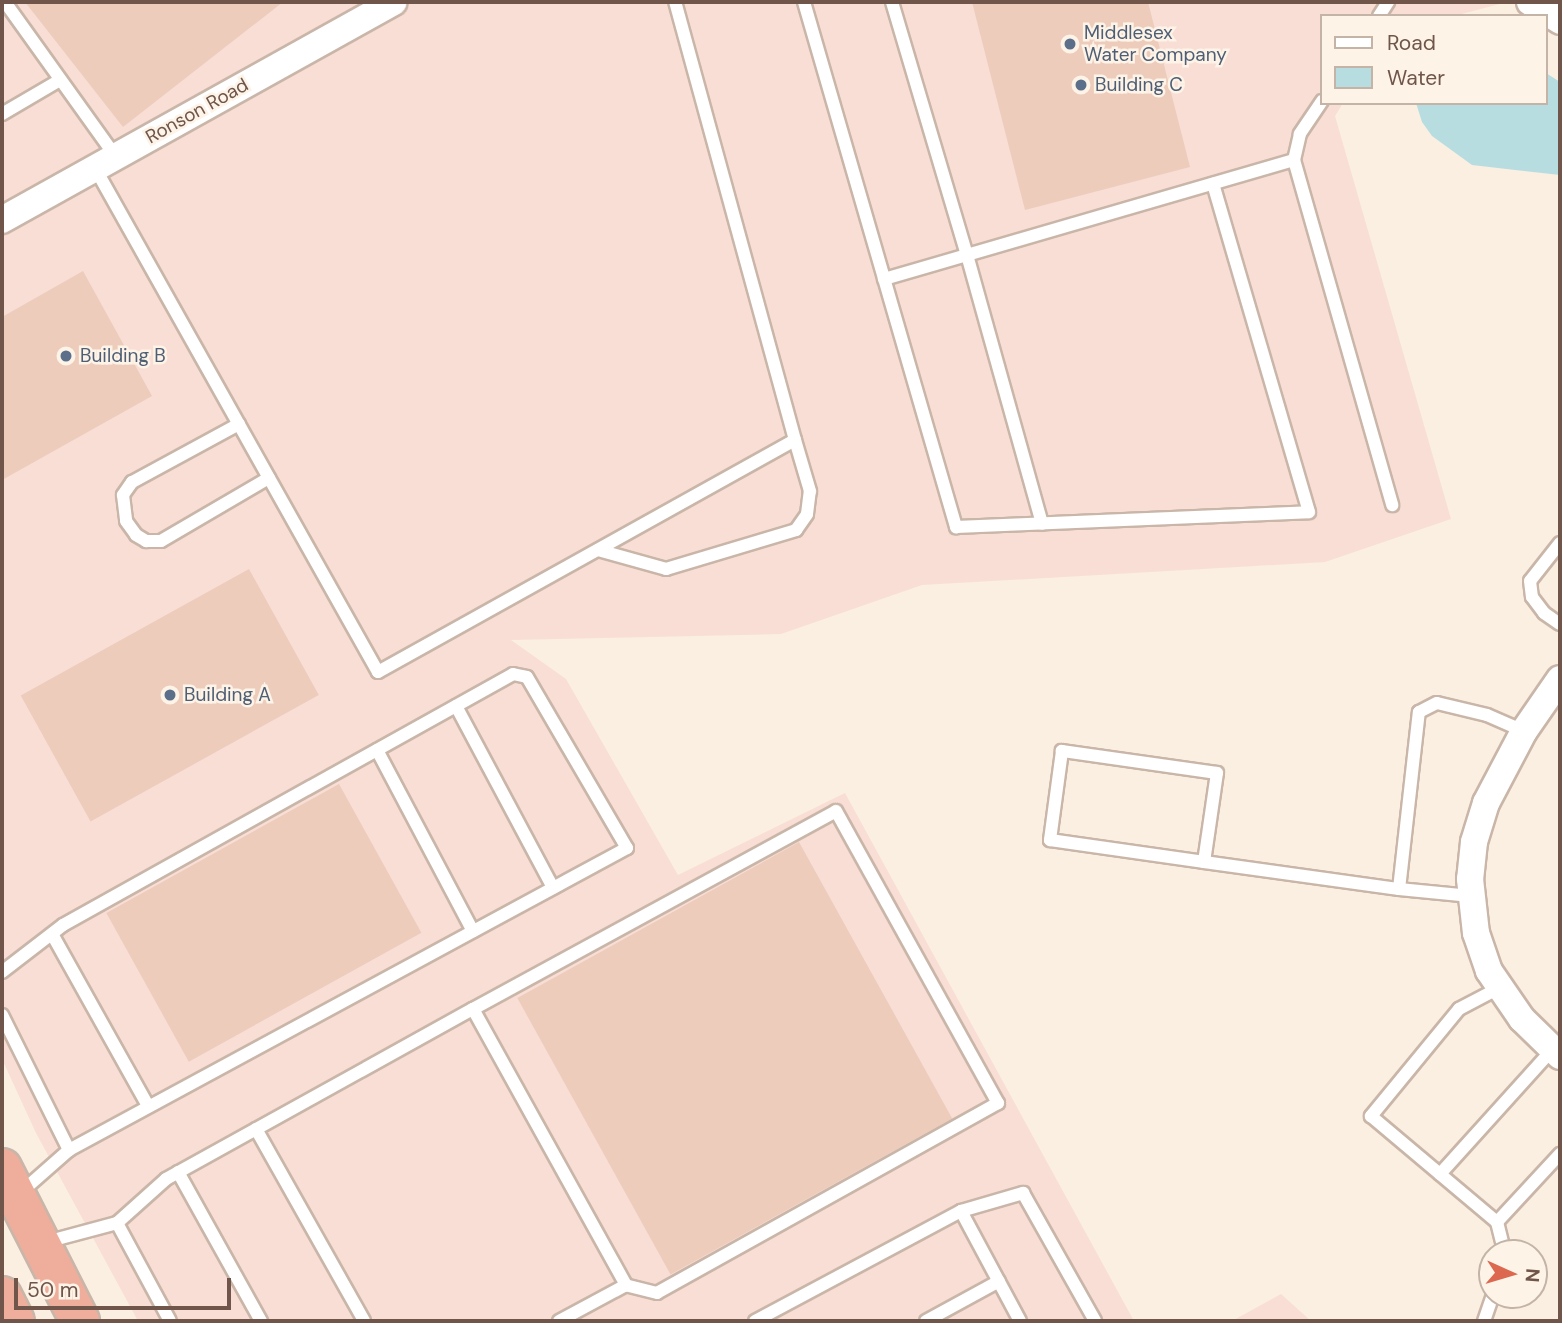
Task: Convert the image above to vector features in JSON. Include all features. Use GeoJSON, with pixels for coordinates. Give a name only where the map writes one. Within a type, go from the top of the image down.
{"type":"FeatureCollection","features":[{"type":"Feature","properties":{"kind":"highway"},"geometry":{"type":"LineString","coordinates":[[9,1182],[80,1321]]}},
{"type":"Feature","properties":{"kind":"highway"},"geometry":{"type":"LineString","coordinates":[[2,1296],[15,1321]]}},
{"type":"Feature","properties":{"kind":"street","name":"Ronson Road"},"geometry":{"type":"LineString","coordinates":[[2,220],[393,2]]}},
{"type":"Feature","properties":{"kind":"street"},"geometry":{"type":"LineString","coordinates":[[1530,2],[1560,21]]}},
{"type":"Feature","properties":{"kind":"street"},"geometry":{"type":"LineString","coordinates":[[1556,1053],[1536,1035],[1499,988],[1476,933],[1471,896],[1472,858],[1478,824],[1495,783],[1524,731],[1560,680]]}},
{"type":"Feature","properties":{"kind":"lane"},"geometry":{"type":"LineString","coordinates":[[5,2],[60,80],[239,424],[378,672],[795,440]]}},
{"type":"Feature","properties":{"kind":"lane"},"geometry":{"type":"LineString","coordinates":[[598,550],[666,569],[796,530],[807,513],[810,491],[675,2]]}},
{"type":"Feature","properties":{"kind":"lane"},"geometry":{"type":"LineString","coordinates":[[804,2],[956,527],[1309,512],[1213,184]]}},
{"type":"Feature","properties":{"kind":"lane"},"geometry":{"type":"LineString","coordinates":[[892,2],[967,255],[1042,524]]}},
{"type":"Feature","properties":{"kind":"lane"},"geometry":{"type":"LineString","coordinates":[[2,114],[60,80]]}},
{"type":"Feature","properties":{"kind":"lane"},"geometry":{"type":"LineString","coordinates":[[1320,104],[1300,134],[1294,160],[1392,505]]}},
{"type":"Feature","properties":{"kind":"lane"},"geometry":{"type":"LineString","coordinates":[[884,279],[1294,160]]}},
{"type":"Feature","properties":{"kind":"lane"},"geometry":{"type":"LineString","coordinates":[[239,424],[132,482],[123,495],[126,521],[136,535],[146,541],[161,541],[269,478]]}},
{"type":"Feature","properties":{"kind":"lane"},"geometry":{"type":"LineString","coordinates":[[1560,543],[1530,581],[1532,597],[1544,613],[1560,624]]}},
{"type":"Feature","properties":{"kind":"lane"},"geometry":{"type":"LineString","coordinates":[[2,972],[52,934],[513,674],[527,677],[627,848],[9,1182]]}},
{"type":"Feature","properties":{"kind":"lane"},"geometry":{"type":"LineString","coordinates":[[1399,889],[1419,712],[1437,704],[1487,715],[1524,731]]}},
{"type":"Feature","properties":{"kind":"lane"},"geometry":{"type":"LineString","coordinates":[[456,706],[553,888]]}},
{"type":"Feature","properties":{"kind":"lane"},"geometry":{"type":"LineString","coordinates":[[377,750],[474,931]]}},
{"type":"Feature","properties":{"kind":"lane"},"geometry":{"type":"LineString","coordinates":[[1204,862],[1217,773],[1062,751],[1050,840],[1204,862],[1399,889],[1471,896]]}},
{"type":"Feature","properties":{"kind":"lane"},"geometry":{"type":"LineString","coordinates":[[40,1243],[117,1223],[178,1172],[836,811],[998,1103],[657,1293],[626,1285],[559,1321]]}},
{"type":"Feature","properties":{"kind":"lane"},"geometry":{"type":"LineString","coordinates":[[52,934],[148,1106]]}},
{"type":"Feature","properties":{"kind":"lane"},"geometry":{"type":"LineString","coordinates":[[1499,988],[1459,1009],[1371,1116],[1497,1222],[1501,1239]]}},
{"type":"Feature","properties":{"kind":"lane"},"geometry":{"type":"LineString","coordinates":[[473,1009],[626,1285]]}},
{"type":"Feature","properties":{"kind":"lane"},"geometry":{"type":"LineString","coordinates":[[2,1015],[69,1150]]}},
{"type":"Feature","properties":{"kind":"lane"},"geometry":{"type":"LineString","coordinates":[[1440,1174],[1556,1053]]}},
{"type":"Feature","properties":{"kind":"lane"},"geometry":{"type":"LineString","coordinates":[[256,1129],[364,1321]]}},
{"type":"Feature","properties":{"kind":"lane"},"geometry":{"type":"LineString","coordinates":[[1497,1222],[1560,1154]]}},
{"type":"Feature","properties":{"kind":"lane"},"geometry":{"type":"LineString","coordinates":[[178,1172],[261,1321]]}},
{"type":"Feature","properties":{"kind":"lane"},"geometry":{"type":"LineString","coordinates":[[755,1321],[961,1211],[1023,1193],[1096,1321]]}},
{"type":"Feature","properties":{"kind":"lane"},"geometry":{"type":"LineString","coordinates":[[961,1211],[1020,1321]]}},
{"type":"Feature","properties":{"kind":"lane"},"geometry":{"type":"LineString","coordinates":[[117,1223],[170,1321]]}},
{"type":"Feature","properties":{"kind":"lane"},"geometry":{"type":"LineString","coordinates":[[926,1321],[999,1281]]}},
{"type":"Feature","properties":{"kind":"shaded area"},"geometry":{"type":"Polygon","coordinates":[[[2,2],[1507,2],[1462,14],[1320,14],[1320,105],[1342,105],[1335,116],[1451,519],[1325,562],[922,585],[781,634],[511,640],[566,679],[678,875],[845,793],[1134,1321],[138,1321],[36,1133],[2,1059],[2,2]]]}},
{"type":"Feature","properties":{"kind":"shaded area"},"geometry":{"type":"Polygon","coordinates":[[[1281,1294],[1311,1321],[1232,1321],[1281,1294]]]}},
{"type":"Feature","properties":{"kind":"water"},"geometry":{"type":"Polygon","coordinates":[[[1548,74],[1560,82],[1560,175],[1472,165],[1432,136],[1422,122],[1417,105],[1548,105],[1548,74]]]}},
{"type":"Feature","properties":{"kind":"building"},"geometry":{"type":"Polygon","coordinates":[[[25,2],[283,2],[123,127],[25,2]]]}},
{"type":"Feature","properties":{"kind":"building","name":"Building C"},"geometry":{"type":"Polygon","coordinates":[[[972,2],[1148,2],[1190,167],[1025,210],[972,2]]]}},
{"type":"Feature","properties":{"kind":"building","name":"Building B"},"geometry":{"type":"Polygon","coordinates":[[[83,271],[152,396],[2,480],[2,317],[83,271]]]}},
{"type":"Feature","properties":{"kind":"building","name":"Building A"},"geometry":{"type":"Polygon","coordinates":[[[249,569],[319,695],[91,821],[21,696],[249,569]]]}},
{"type":"Feature","properties":{"kind":"building"},"geometry":{"type":"Polygon","coordinates":[[[339,784],[421,933],[189,1062],[106,913],[339,784]]]}},
{"type":"Feature","properties":{"kind":"building"},"geometry":{"type":"Polygon","coordinates":[[[799,842],[952,1118],[671,1274],[517,998],[799,842]]]}},
{"type":"Feature","properties":{"kind":"place","name":"Middlesex Water Company"},"geometry":{"type":"Point","coordinates":[1070,44]}},
{"type":"Feature","properties":{"kind":"place","name":"Building C"},"geometry":{"type":"Point","coordinates":[1081,85]}},
{"type":"Feature","properties":{"kind":"place","name":"Building B"},"geometry":{"type":"Point","coordinates":[66,356]}},
{"type":"Feature","properties":{"kind":"place","name":"Building A"},"geometry":{"type":"Point","coordinates":[170,695]}}]}
